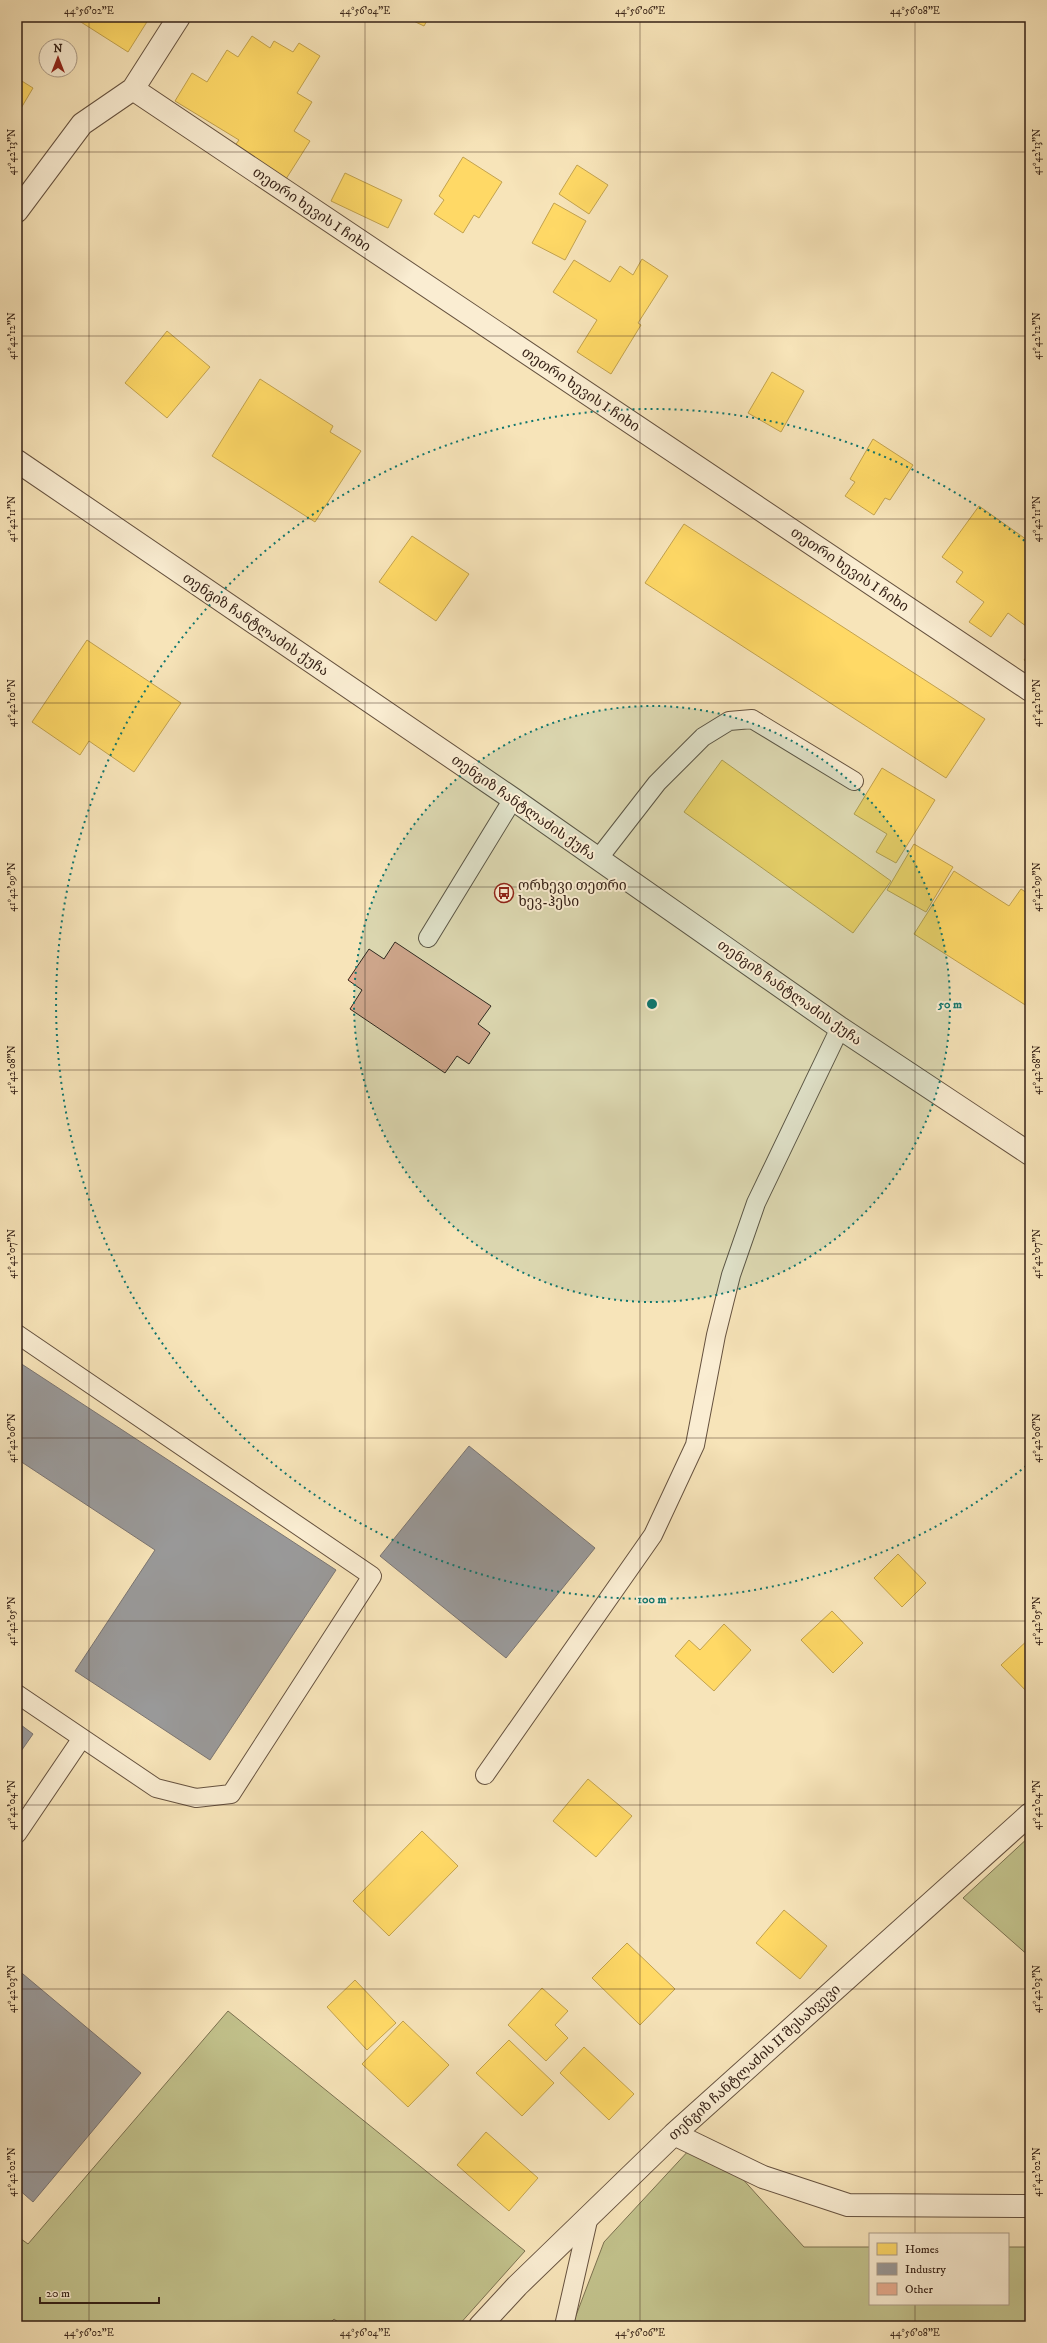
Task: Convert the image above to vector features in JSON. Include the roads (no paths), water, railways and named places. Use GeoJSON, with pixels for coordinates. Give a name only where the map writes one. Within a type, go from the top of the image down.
{"type":"FeatureCollection","features":[{"type":"Feature","properties":{"kind":"street"},"geometry":{"type":"LineString","coordinates":[[17,211],[82,124],[133,88],[179,17]]}},
{"type":"Feature","properties":{"kind":"street","name":"თეთრი ხევის I ჩიხი"},"geometry":{"type":"LineString","coordinates":[[133,88],[1030,690]]}},
{"type":"Feature","properties":{"kind":"street","name":"თენგიზ ჩანტლაძის ქუჩა"},"geometry":{"type":"LineString","coordinates":[[17,461],[513,799],[598,860],[840,1028],[1030,1154]]}},
{"type":"Feature","properties":{"kind":"street","name":"თენგიზ ჩანტლაძის II შესახვევი"},"geometry":{"type":"LineString","coordinates":[[483,2323],[517,2286],[674,2134],[1030,1814]]}},
{"type":"Feature","properties":{"kind":"street"},"geometry":{"type":"LineString","coordinates":[[674,2134],[763,2177],[848,2205],[1030,2206]]}},
{"type":"Feature","properties":{"kind":"lane"},"geometry":{"type":"LineString","coordinates":[[598,860],[657,783],[703,737],[729,721],[752,719],[854,781]]}},
{"type":"Feature","properties":{"kind":"lane"},"geometry":{"type":"LineString","coordinates":[[428,938],[513,799]]}},
{"type":"Feature","properties":{"kind":"lane"},"geometry":{"type":"LineString","coordinates":[[485,1775],[656,1528],[696,1445],[716,1335],[731,1275],[756,1203],[840,1028]]}},
{"type":"Feature","properties":{"kind":"lane"},"geometry":{"type":"LineString","coordinates":[[17,1334],[372,1576],[231,1794],[196,1798],[156,1788],[17,1694]]}},
{"type":"Feature","properties":{"kind":"lane"},"geometry":{"type":"LineString","coordinates":[[17,1834],[82,1738]]}},
{"type":"Feature","properties":{"kind":"lane"},"geometry":{"type":"LineString","coordinates":[[564,2326],[589,2216]]}},
{"type":"Feature","properties":{"kind":"place","name":"ორხევი თეთრი ხევ-ჰესი"},"geometry":{"type":"Point","coordinates":[504,893]}}]}
